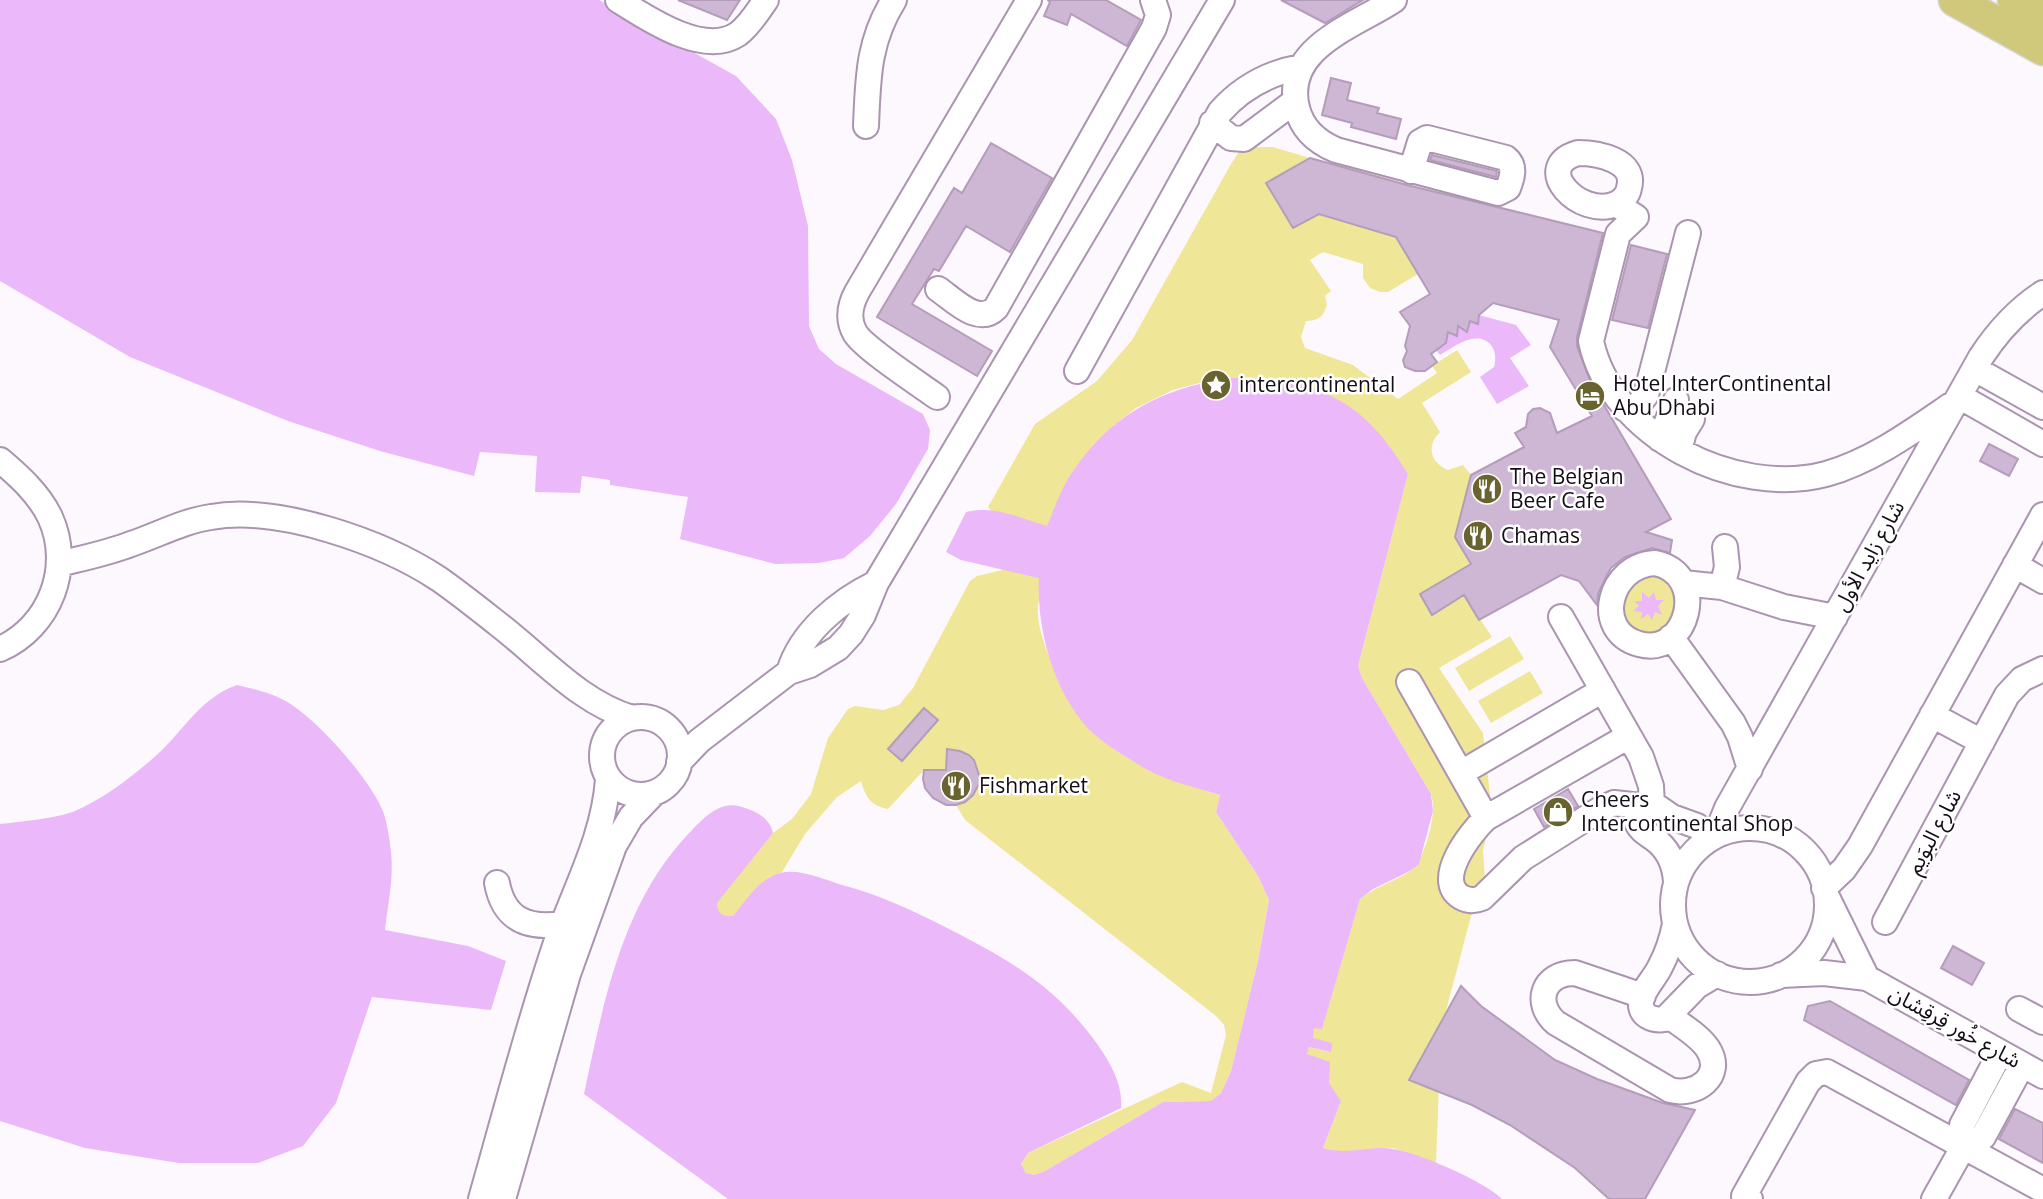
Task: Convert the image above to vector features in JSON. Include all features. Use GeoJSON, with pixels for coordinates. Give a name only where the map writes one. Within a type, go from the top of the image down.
{"type":"FeatureCollection","features":[{"type":"Feature","properties":{"kind":"main road"},"geometry":{"type":"LineString","coordinates":[[1955,0],[2043,49]]}},
{"type":"Feature","properties":{"kind":"main road"},"geometry":{"type":"LineString","coordinates":[[2014,0],[2043,16]]}},
{"type":"Feature","properties":{"kind":"street"},"geometry":{"type":"LineString","coordinates":[[618,0],[684,35],[707,42],[730,38],[740,33],[766,0]]}},
{"type":"Feature","properties":{"kind":"street"},"geometry":{"type":"LineString","coordinates":[[866,126],[868,67],[877,36],[894,0]]}},
{"type":"Feature","properties":{"kind":"street"},"geometry":{"type":"LineString","coordinates":[[937,397],[860,339],[851,324],[850,307],[1029,0]]}},
{"type":"Feature","properties":{"kind":"street"},"geometry":{"type":"LineString","coordinates":[[938,289],[975,313],[987,314],[996,308],[1154,28],[1158,15],[1153,0]]}},
{"type":"Feature","properties":{"kind":"street"},"geometry":{"type":"LineString","coordinates":[[503,1199],[568,974],[621,831],[654,793],[671,781],[680,762],[699,741],[790,668],[876,583],[1222,0]]}},
{"type":"Feature","properties":{"kind":"street"},"geometry":{"type":"LineString","coordinates":[[1394,0],[1314,49],[1301,67],[1295,101],[1302,122],[1325,146],[1411,171]]}},
{"type":"Feature","properties":{"kind":"street"},"geometry":{"type":"LineString","coordinates":[[1077,371],[1212,123],[1229,102],[1250,85],[1274,73],[1301,67]]}},
{"type":"Feature","properties":{"kind":"street"},"geometry":{"type":"LineString","coordinates":[[1212,123],[1231,138],[1244,139],[1295,101]]}},
{"type":"Feature","properties":{"kind":"street"},"geometry":{"type":"LineString","coordinates":[[1626,210],[1580,201],[1565,191],[1561,186],[1559,172],[1565,159],[1578,153],[1631,164],[1626,210],[1591,341],[1595,359],[1625,409],[1670,445],[1709,463],[1756,477],[1810,477],[1836,471],[1866,458],[1906,435],[1957,399],[2043,444]]}},
{"type":"Feature","properties":{"kind":"street"},"geometry":{"type":"LineString","coordinates":[[1625,409],[1638,405],[1646,395],[1688,233]]}},
{"type":"Feature","properties":{"kind":"street","name":"شارع زايد الأول"},"geometry":{"type":"LineString","coordinates":[[1713,837],[1975,369],[2004,326],[2043,293]]}},
{"type":"Feature","properties":{"kind":"street"},"geometry":{"type":"LineString","coordinates":[[1975,369],[2043,407]]}},
{"type":"Feature","properties":{"kind":"street"},"geometry":{"type":"LineString","coordinates":[[1670,445],[1676,400]]}},
{"type":"Feature","properties":{"kind":"street"},"geometry":{"type":"LineString","coordinates":[[1670,445],[1684,432],[1692,419]]}},
{"type":"Feature","properties":{"kind":"street"},"geometry":{"type":"LineString","coordinates":[[0,460],[24,482],[45,509],[55,531],[59,564],[52,597],[44,611],[22,636],[0,649]]}},
{"type":"Feature","properties":{"kind":"street"},"geometry":{"type":"LineString","coordinates":[[59,564],[131,544],[212,516],[251,514],[295,521],[338,533],[477,595],[514,619],[567,681],[594,725],[602,749]]}},
{"type":"Feature","properties":{"kind":"street"},"geometry":{"type":"LineString","coordinates":[[1825,891],[1853,858],[2043,515]]}},
{"type":"Feature","properties":{"kind":"street"},"geometry":{"type":"LineString","coordinates":[[1722,587],[1727,567],[1725,547]]}},
{"type":"Feature","properties":{"kind":"street"},"geometry":{"type":"LineString","coordinates":[[1664,565],[1672,569],[1683,583],[1688,602],[1687,612],[1678,630],[1671,637],[1663,643],[1647,646],[1625,638],[1612,616],[1612,596],[1621,578],[1637,566],[1664,565]]}},
{"type":"Feature","properties":{"kind":"street"},"geometry":{"type":"LineString","coordinates":[[2015,565],[2043,581]]}},
{"type":"Feature","properties":{"kind":"street"},"geometry":{"type":"LineString","coordinates":[[1683,583],[1722,587],[1784,607],[1835,617]]}},
{"type":"Feature","properties":{"kind":"street"},"geometry":{"type":"LineString","coordinates":[[1561,617],[1649,776],[1645,806],[1637,823],[1643,832],[1664,847],[1673,863],[1676,883],[1673,902],[1675,924],[1691,954],[1717,974],[1748,982],[1765,980],[1795,967],[1807,956],[1817,943],[1825,920],[1825,891],[1815,864],[1805,851],[1777,833],[1745,828],[1713,837],[1690,856],[1676,883]]}},
{"type":"Feature","properties":{"kind":"street"},"geometry":{"type":"LineString","coordinates":[[1671,637],[1733,723],[1746,752],[1750,769]]}},
{"type":"Feature","properties":{"kind":"street","name":"شارع البوَيم"},"geometry":{"type":"LineString","coordinates":[[1885,922],[2007,695],[2014,676],[2029,662],[2043,657]]}},
{"type":"Feature","properties":{"kind":"street","name":"شارع البوَيم"},"geometry":{"type":"LineString","coordinates":[[2007,695],[2022,679],[2043,669]]}},
{"type":"Feature","properties":{"kind":"street"},"geometry":{"type":"LineString","coordinates":[[567,681],[608,710],[632,718]]}},
{"type":"Feature","properties":{"kind":"street"},"geometry":{"type":"LineString","coordinates":[[1409,682],[1486,818]]}},
{"type":"Feature","properties":{"kind":"street"},"geometry":{"type":"LineString","coordinates":[[1461,773],[1603,690]]}},
{"type":"Feature","properties":{"kind":"street"},"geometry":{"type":"LineString","coordinates":[[666,726],[695,723],[738,711]]}},
{"type":"Feature","properties":{"kind":"street"},"geometry":{"type":"LineString","coordinates":[[1932,715],[1982,741]]}},
{"type":"Feature","properties":{"kind":"street"},"geometry":{"type":"LineString","coordinates":[[481,1199],[562,924],[598,837],[608,779],[601,760],[602,749],[610,731],[632,718],[647,717],[666,726],[678,742],[680,762]]}},
{"type":"Feature","properties":{"kind":"street"},"geometry":{"type":"LineString","coordinates":[[1629,736],[1486,818],[1470,834],[1453,869],[1451,884],[1458,895],[1476,900],[1487,894],[1509,869],[1523,858],[1606,805],[1622,802],[1645,806],[1697,826],[1713,837]]}},
{"type":"Feature","properties":{"kind":"street"},"geometry":{"type":"LineString","coordinates":[[608,779],[624,791],[644,795],[654,793]]}},
{"type":"Feature","properties":{"kind":"street"},"geometry":{"type":"LineString","coordinates":[[497,883],[498,892],[508,910],[523,922],[542,927],[562,924]]}},
{"type":"Feature","properties":{"kind":"street","name":"شارع خُور قِرقِشان"},"geometry":{"type":"LineString","coordinates":[[1825,891],[1867,978]]}},
{"type":"Feature","properties":{"kind":"street"},"geometry":{"type":"LineString","coordinates":[[1675,924],[1661,966],[1643,996],[1642,1007],[1648,1017],[1659,1020],[1669,1016],[1688,993],[1717,974]]}},
{"type":"Feature","properties":{"kind":"street"},"geometry":{"type":"LineString","coordinates":[[1643,996],[1575,973],[1567,973],[1552,980],[1544,994],[1543,1003],[1556,1023],[1670,1090],[1689,1092],[1705,1083],[1713,1066],[1712,1056],[1701,1041],[1669,1016]]}},
{"type":"Feature","properties":{"kind":"street","name":"شارع خُور قِرقِشان"},"geometry":{"type":"LineString","coordinates":[[1780,975],[1824,973],[1867,978],[2033,1071]]}},
{"type":"Feature","properties":{"kind":"street"},"geometry":{"type":"LineString","coordinates":[[2019,1009],[2043,1022]]}},
{"type":"Feature","properties":{"kind":"street"},"geometry":{"type":"LineString","coordinates":[[1934,1199],[1964,1144],[1962,1125],[2000,1052]]}},
{"type":"Feature","properties":{"kind":"street"},"geometry":{"type":"LineString","coordinates":[[1964,1144],[1983,1137],[2033,1071]]}},
{"type":"Feature","properties":{"kind":"street"},"geometry":{"type":"LineString","coordinates":[[1746,1198],[1808,1082],[1821,1072],[1833,1073],[2043,1190]]}},
{"type":"Feature","properties":{"kind":"shaded area"},"geometry":{"type":"Polygon","coordinates":[[[0,0],[599,0],[736,76],[776,119],[792,160],[808,226],[809,326],[819,349],[836,364],[923,414],[930,430],[928,449],[896,504],[870,536],[844,558],[819,563],[775,564],[680,539],[688,497],[610,485],[610,480],[582,476],[580,493],[535,492],[537,456],[480,452],[474,476],[380,451],[288,421],[130,357],[0,281],[0,0]]]}},
{"type":"Feature","properties":{"kind":"shaded area"},"geometry":{"type":"Polygon","coordinates":[[[1252,147],[1273,147],[1310,158],[1267,183],[1293,228],[1319,214],[1396,237],[1418,274],[1388,292],[1380,292],[1370,288],[1363,278],[1363,264],[1323,252],[1310,260],[1331,291],[1325,296],[1327,304],[1322,315],[1318,319],[1306,321],[1301,337],[1305,348],[1353,365],[1398,399],[1437,373],[1432,366],[1457,350],[1471,372],[1422,403],[1440,432],[1432,448],[1437,463],[1448,470],[1463,465],[1471,475],[1455,537],[1471,564],[1420,595],[1432,615],[1463,594],[1492,637],[1439,668],[1483,733],[1492,812],[1483,851],[1486,893],[1471,916],[1441,1030],[1436,1163],[1393,1148],[1341,1153],[1323,1148],[1341,1101],[1307,1054],[1309,1047],[1330,1052],[1312,1038],[1314,1028],[1322,1028],[1360,899],[1409,872],[1420,858],[1429,836],[1433,813],[1431,794],[1362,678],[1358,666],[1408,474],[1272,379],[1240,377],[1207,381],[1173,390],[1136,408],[1114,425],[1038,606],[1043,638],[1054,668],[1083,719],[1101,738],[1141,765],[1220,795],[1216,812],[1258,876],[1269,900],[1258,961],[1231,1071],[1221,1093],[1211,1101],[1163,1102],[1034,1175],[1026,1173],[1021,1164],[1028,1153],[1182,1082],[1211,1093],[1226,1035],[1224,1025],[1216,1016],[965,820],[956,805],[975,792],[980,774],[970,758],[947,749],[946,770],[924,770],[888,809],[869,800],[861,781],[837,797],[805,834],[782,872],[769,877],[734,915],[722,914],[716,903],[773,833],[792,819],[811,794],[828,738],[848,709],[855,706],[883,710],[899,705],[913,688],[970,581],[977,576],[1002,570],[998,519],[988,507],[1035,424],[1097,381],[1132,340],[1231,164],[1239,152],[1252,147]]]}},
{"type":"Feature","properties":{"kind":"shaded area"},"geometry":{"type":"Polygon","coordinates":[[[1479,315],[1516,325],[1531,345],[1510,358],[1529,386],[1497,404],[1480,377],[1494,367],[1495,356],[1491,345],[1479,339],[1472,339],[1440,355],[1436,350],[1435,338],[1470,321],[1478,323],[1479,315]]]}},
{"type":"Feature","properties":{"kind":"shaded area"},"geometry":{"type":"Polygon","coordinates":[[[1240,377],[1296,384],[1339,400],[1375,429],[1408,474],[1358,666],[1362,678],[1431,794],[1433,811],[1419,864],[1360,899],[1322,1029],[1314,1028],[1313,1038],[1332,1043],[1331,1052],[1309,1047],[1307,1054],[1330,1062],[1329,1083],[1341,1101],[1323,1148],[1342,1151],[1384,1148],[1404,1152],[1466,1176],[1502,1199],[728,1199],[584,1094],[599,1024],[619,954],[648,888],[668,858],[697,825],[714,811],[734,805],[762,816],[773,833],[717,903],[722,914],[734,915],[754,890],[766,880],[787,872],[819,877],[870,894],[936,922],[1013,964],[1066,1007],[1098,1045],[1112,1067],[1118,1083],[1121,1108],[1028,1153],[1021,1164],[1026,1173],[1034,1175],[1045,1171],[1163,1102],[1211,1101],[1221,1093],[1231,1071],[1258,961],[1269,900],[1258,876],[1216,812],[1220,795],[1153,773],[1100,739],[1081,720],[1059,683],[1051,662],[1041,619],[1039,578],[961,560],[946,552],[966,512],[997,511],[1047,526],[1064,486],[1080,462],[1117,423],[1160,397],[1211,381],[1240,377]]]}},
{"type":"Feature","properties":{"kind":"shaded area"},"geometry":{"type":"Polygon","coordinates":[[[1639,575],[1662,575],[1679,593],[1678,619],[1659,635],[1632,630],[1619,608],[1627,583],[1639,575]]]}},
{"type":"Feature","properties":{"kind":"shaded area"},"geometry":{"type":"Polygon","coordinates":[[[1642,592],[1649,598],[1654,592],[1656,600],[1664,600],[1658,606],[1662,615],[1655,612],[1652,620],[1648,614],[1641,619],[1642,612],[1633,611],[1639,606],[1634,601],[1642,601],[1642,592]]]}},
{"type":"Feature","properties":{"kind":"shaded area"},"geometry":{"type":"Polygon","coordinates":[[[1510,636],[1524,659],[1469,691],[1455,668],[1510,636]]]}},
{"type":"Feature","properties":{"kind":"shaded area"},"geometry":{"type":"Polygon","coordinates":[[[1530,671],[1543,693],[1491,723],[1478,701],[1530,671]]]}},
{"type":"Feature","properties":{"kind":"shaded area"},"geometry":{"type":"Polygon","coordinates":[[[237,685],[272,695],[292,705],[317,725],[357,770],[378,801],[388,833],[391,877],[385,930],[468,946],[506,961],[491,1010],[372,997],[336,1103],[303,1146],[258,1163],[179,1163],[85,1148],[0,1121],[0,824],[68,813],[98,799],[151,760],[213,697],[237,685]]]}},
{"type":"Feature","properties":{"kind":"building"},"geometry":{"type":"Polygon","coordinates":[[[678,0],[740,0],[727,20],[678,0]]]}},
{"type":"Feature","properties":{"kind":"building"},"geometry":{"type":"Polygon","coordinates":[[[1048,0],[1106,0],[1141,20],[1127,46],[1071,14],[1067,25],[1044,16],[1050,2],[1048,0]]]}},
{"type":"Feature","properties":{"kind":"building"},"geometry":{"type":"Polygon","coordinates":[[[1281,0],[1363,0],[1325,23],[1281,0]]]}},
{"type":"Feature","properties":{"kind":"building"},"geometry":{"type":"Polygon","coordinates":[[[1331,78],[1351,83],[1347,100],[1379,108],[1377,113],[1401,119],[1396,139],[1351,127],[1352,123],[1322,115],[1331,78]]]}},
{"type":"Feature","properties":{"kind":"building"},"geometry":{"type":"Polygon","coordinates":[[[991,143],[1052,178],[1010,252],[966,226],[939,271],[934,269],[912,304],[992,351],[977,376],[877,317],[954,188],[962,193],[991,143]]]}},
{"type":"Feature","properties":{"kind":"building"},"geometry":{"type":"Polygon","coordinates":[[[1432,155],[1497,171],[1496,177],[1430,160],[1432,155]]]}},
{"type":"Feature","properties":{"kind":"building","name":"Hotel InterContinental Abu Dhabi"},"geometry":{"type":"Polygon","coordinates":[[[1310,158],[1407,185],[1603,233],[1577,346],[1591,383],[1671,519],[1646,532],[1672,540],[1670,553],[1652,548],[1625,557],[1611,568],[1598,594],[1597,605],[1579,581],[1561,575],[1479,620],[1464,595],[1432,615],[1420,594],[1471,564],[1455,537],[1471,475],[1524,447],[1515,433],[1526,427],[1528,414],[1533,409],[1540,408],[1550,413],[1557,433],[1592,416],[1550,347],[1559,320],[1493,303],[1479,315],[1478,324],[1470,321],[1467,332],[1458,326],[1457,336],[1448,332],[1446,343],[1431,354],[1437,362],[1425,371],[1405,367],[1403,360],[1407,351],[1405,346],[1410,326],[1400,312],[1430,294],[1396,237],[1319,214],[1293,228],[1266,183],[1310,158]]]}},
{"type":"Feature","properties":{"kind":"building"},"geometry":{"type":"Polygon","coordinates":[[[1631,245],[1667,254],[1648,328],[1612,320],[1631,245]]]}},
{"type":"Feature","properties":{"kind":"building"},"geometry":{"type":"Polygon","coordinates":[[[1989,444],[2018,459],[2009,476],[1980,461],[1989,444]]]}},
{"type":"Feature","properties":{"kind":"building"},"geometry":{"type":"Polygon","coordinates":[[[924,708],[938,720],[902,761],[888,749],[924,708]]]}},
{"type":"Feature","properties":{"kind":"building"},"geometry":{"type":"Polygon","coordinates":[[[947,749],[969,755],[974,760],[979,775],[979,784],[973,795],[956,805],[946,805],[933,798],[925,788],[923,779],[924,770],[946,770],[947,749]]]}},
{"type":"Feature","properties":{"kind":"building"},"geometry":{"type":"Polygon","coordinates":[[[1568,789],[1578,806],[1544,827],[1534,809],[1568,789]]]}},
{"type":"Feature","properties":{"kind":"building"},"geometry":{"type":"Polygon","coordinates":[[[1953,946],[1984,963],[1972,985],[1941,968],[1953,946]]]}},
{"type":"Feature","properties":{"kind":"building"},"geometry":{"type":"Polygon","coordinates":[[[1461,986],[1481,1006],[1555,1060],[1597,1079],[1663,1103],[1695,1110],[1645,1199],[1609,1199],[1575,1168],[1510,1125],[1472,1105],[1409,1080],[1461,986]]]}},
{"type":"Feature","properties":{"kind":"building"},"geometry":{"type":"Polygon","coordinates":[[[1830,1001],[1969,1080],[1956,1105],[1804,1020],[1808,1006],[1830,1001]]]}},
{"type":"Feature","properties":{"kind":"building"},"geometry":{"type":"Polygon","coordinates":[[[2015,1109],[2043,1123],[2043,1163],[1999,1139],[2015,1109]]]}},
{"type":"Feature","properties":{"kind":"place","name":"intercontinental"},"geometry":{"type":"Point","coordinates":[1216,385]}},
{"type":"Feature","properties":{"kind":"place","name":"Hotel InterContinental Abu Dhabi"},"geometry":{"type":"Point","coordinates":[1590,396]}},
{"type":"Feature","properties":{"kind":"place","name":"The Belgian Beer Cafe"},"geometry":{"type":"Point","coordinates":[1487,489]}},
{"type":"Feature","properties":{"kind":"place","name":"Chamas"},"geometry":{"type":"Point","coordinates":[1478,536]}},
{"type":"Feature","properties":{"kind":"place","name":"Fishmarket"},"geometry":{"type":"Point","coordinates":[956,786]}},
{"type":"Feature","properties":{"kind":"place","name":"Cheers Intercontinental Shop"},"geometry":{"type":"Point","coordinates":[1558,812]}}]}
